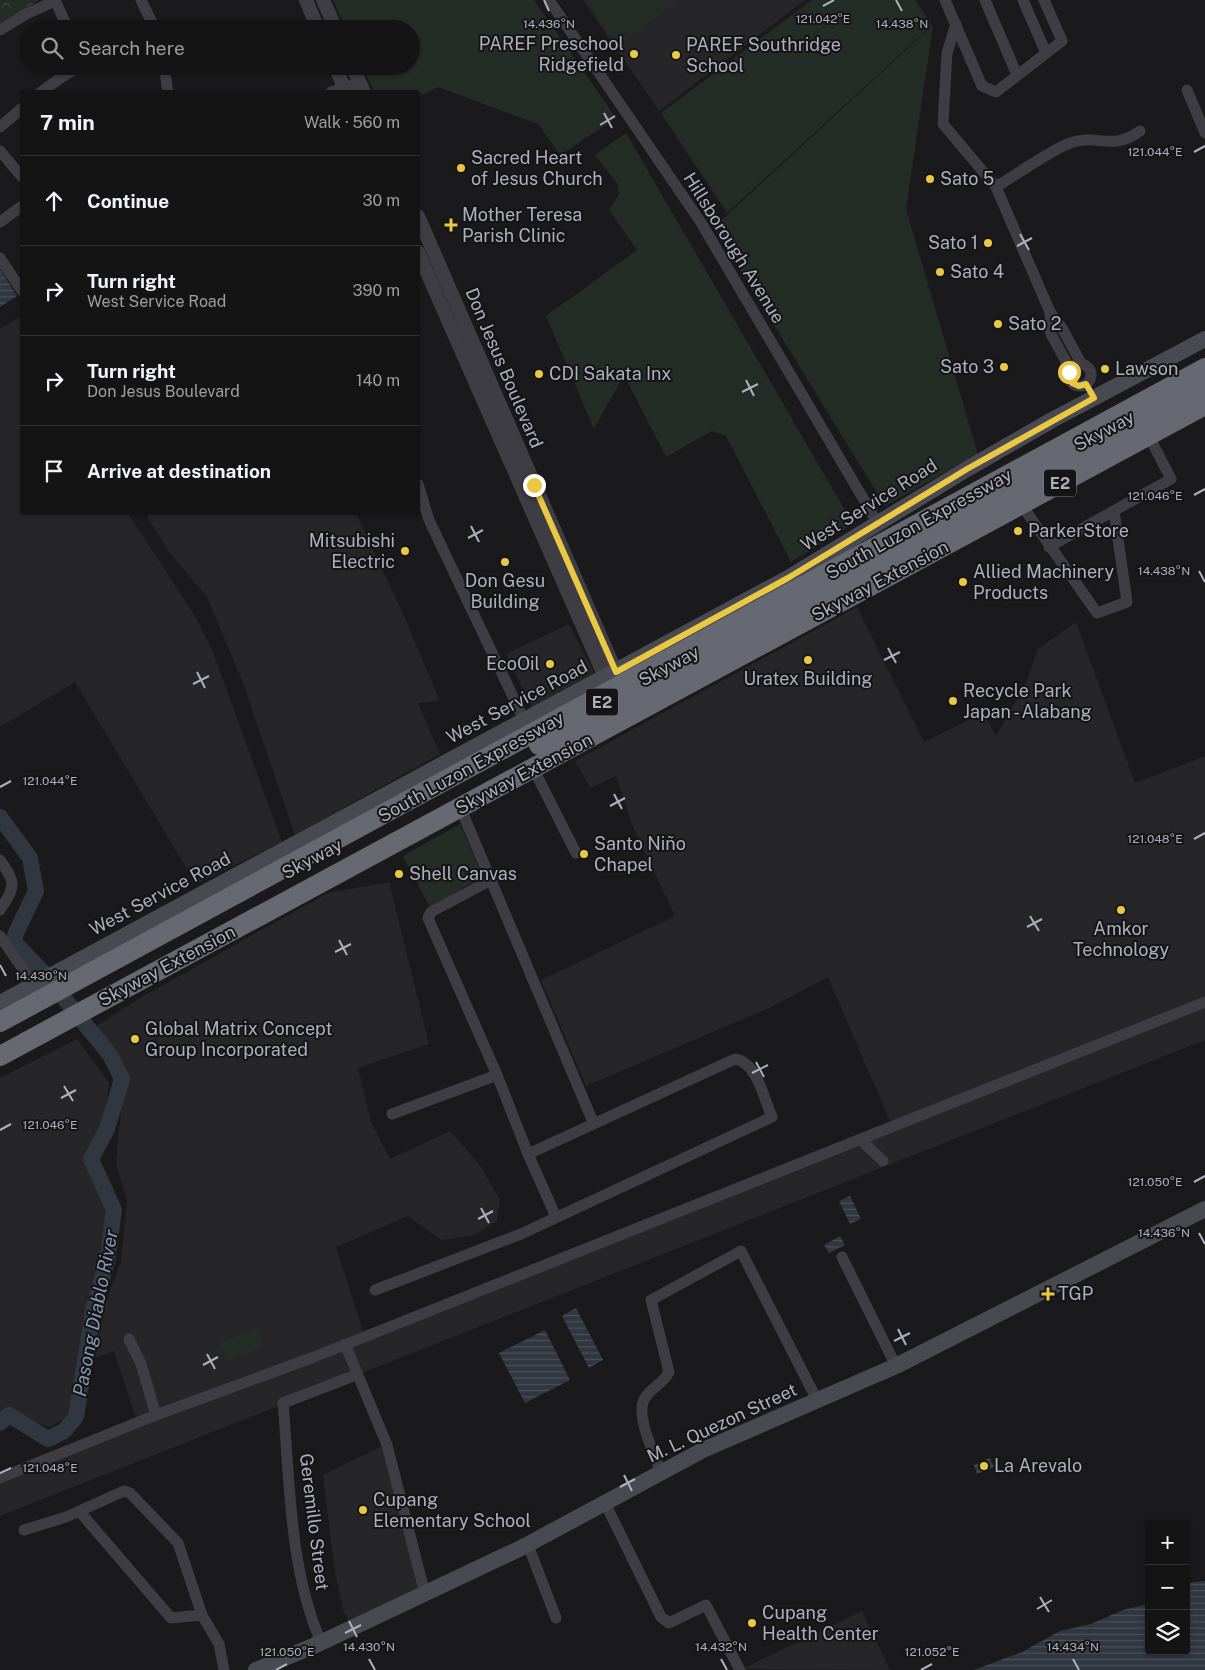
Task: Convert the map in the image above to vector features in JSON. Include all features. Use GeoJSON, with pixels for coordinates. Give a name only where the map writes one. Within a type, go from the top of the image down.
{"type":"FeatureCollection","features":[{"type":"Feature","properties":{"kind":"highway","name":"E2"},"geometry":{"type":"LineString","coordinates":[[0,1005],[878,536],[1015,458],[1205,356]]}},
{"type":"Feature","properties":{"kind":"highway","name":"South Luzon Expressway"},"geometry":{"type":"LineString","coordinates":[[0,1022],[49,984],[1205,368]]}},
{"type":"Feature","properties":{"kind":"highway","name":"Skyway"},"geometry":{"type":"LineString","coordinates":[[0,1027],[1205,377]]}},
{"type":"Feature","properties":{"kind":"highway","name":"Skyway"},"geometry":{"type":"LineString","coordinates":[[0,1036],[1205,386]]}},
{"type":"Feature","properties":{"kind":"highway","name":"South Luzon Expressway"},"geometry":{"type":"LineString","coordinates":[[0,1045],[76,1013],[1205,396]]}},
{"type":"Feature","properties":{"kind":"highway","name":"Skyway Extension"},"geometry":{"type":"LineString","coordinates":[[0,1056],[1205,405]]}},
{"type":"Feature","properties":{"kind":"main road","name":"West Service Road"},"geometry":{"type":"LineString","coordinates":[[0,1005],[49,984],[524,720],[788,578],[1090,391],[1205,339]]}},
{"type":"Feature","properties":{"kind":"main road"},"geometry":{"type":"LineString","coordinates":[[0,1062],[76,1013],[463,814],[869,594],[1023,507],[1205,410]]}},
{"type":"Feature","properties":{"kind":"main road","name":"M. L. Quezon Street"},"geometry":{"type":"LineString","coordinates":[[256,1670],[321,1642],[528,1545],[703,1450],[896,1366],[1205,1209]]}},
{"type":"Feature","properties":{"kind":"street"},"geometry":{"type":"LineString","coordinates":[[141,0],[151,20]]}},
{"type":"Feature","properties":{"kind":"street"},"geometry":{"type":"LineString","coordinates":[[306,0],[314,20]]}},
{"type":"Feature","properties":{"kind":"street"},"geometry":{"type":"LineString","coordinates":[[323,0],[332,20]]}},
{"type":"Feature","properties":{"kind":"street","name":"Hillsborough Avenue"},"geometry":{"type":"LineString","coordinates":[[549,0],[700,222],[877,522]]}},
{"type":"Feature","properties":{"kind":"street"},"geometry":{"type":"LineString","coordinates":[[945,0],[967,55],[982,86],[996,92],[1062,41],[1044,0]]}},
{"type":"Feature","properties":{"kind":"street"},"geometry":{"type":"LineString","coordinates":[[985,0],[1017,75]]}},
{"type":"Feature","properties":{"kind":"street"},"geometry":{"type":"LineString","coordinates":[[1022,0],[1046,53]]}},
{"type":"Feature","properties":{"kind":"street"},"geometry":{"type":"LineString","coordinates":[[0,30],[26,14],[55,1],[64,20]]}},
{"type":"Feature","properties":{"kind":"street"},"geometry":{"type":"LineString","coordinates":[[321,20],[329,14]]}},
{"type":"Feature","properties":{"kind":"street"},"geometry":{"type":"LineString","coordinates":[[956,24],[947,53],[943,124],[996,188],[1050,312],[1062,328],[1081,363],[1091,371],[1090,391],[1072,383],[1069,376],[1069,367],[1052,334],[1050,312]]}},
{"type":"Feature","properties":{"kind":"street"},"geometry":{"type":"LineString","coordinates":[[947,53],[967,55]]}},
{"type":"Feature","properties":{"kind":"street"},"geometry":{"type":"LineString","coordinates":[[44,90],[65,75]]}},
{"type":"Feature","properties":{"kind":"street"},"geometry":{"type":"LineString","coordinates":[[165,75],[168,90]]}},
{"type":"Feature","properties":{"kind":"street"},"geometry":{"type":"LineString","coordinates":[[337,75],[341,90]]}},
{"type":"Feature","properties":{"kind":"street"},"geometry":{"type":"LineString","coordinates":[[348,90],[362,88],[356,75]]}},
{"type":"Feature","properties":{"kind":"street"},"geometry":{"type":"LineString","coordinates":[[1188,90],[1205,133]]}},
{"type":"Feature","properties":{"kind":"street"},"geometry":{"type":"LineString","coordinates":[[0,127],[20,110]]}},
{"type":"Feature","properties":{"kind":"street"},"geometry":{"type":"LineString","coordinates":[[996,188],[1069,143],[1087,139],[1101,142],[1122,142],[1140,131]]}},
{"type":"Feature","properties":{"kind":"street"},"geometry":{"type":"LineString","coordinates":[[0,151],[20,175]]}},
{"type":"Feature","properties":{"kind":"street"},"geometry":{"type":"LineString","coordinates":[[0,222],[20,207]]}},
{"type":"Feature","properties":{"kind":"street","name":"Don Jesus Boulevard"},"geometry":{"type":"LineString","coordinates":[[420,221],[528,488]]}},
{"type":"Feature","properties":{"kind":"street","name":"Don Jesus Boulevard"},"geometry":{"type":"LineString","coordinates":[[420,256],[528,488],[610,675]]}},
{"type":"Feature","properties":{"kind":"street"},"geometry":{"type":"LineString","coordinates":[[0,258],[20,289]]}},
{"type":"Feature","properties":{"kind":"street"},"geometry":{"type":"LineString","coordinates":[[1069,367],[1081,363]]}},
{"type":"Feature","properties":{"kind":"street"},"geometry":{"type":"LineString","coordinates":[[1049,547],[1171,479],[1151,440]]}},
{"type":"Feature","properties":{"kind":"street"},"geometry":{"type":"LineString","coordinates":[[420,491],[429,520],[524,720]]}},
{"type":"Feature","properties":{"kind":"street"},"geometry":{"type":"LineString","coordinates":[[1023,507],[1049,547],[1097,613],[1127,602],[1114,511]]}},
{"type":"Feature","properties":{"kind":"street"},"geometry":{"type":"LineString","coordinates":[[536,774],[576,853]]}},
{"type":"Feature","properties":{"kind":"street"},"geometry":{"type":"LineString","coordinates":[[463,814],[593,1122]]}},
{"type":"Feature","properties":{"kind":"street"},"geometry":{"type":"LineString","coordinates":[[0,860],[12,877],[13,886],[0,910]]}},
{"type":"Feature","properties":{"kind":"street"},"geometry":{"type":"LineString","coordinates":[[491,880],[432,912],[428,918],[497,1075],[556,1218]]}},
{"type":"Feature","properties":{"kind":"street"},"geometry":{"type":"LineString","coordinates":[[1,940],[49,984]]}},
{"type":"Feature","properties":{"kind":"street"},"geometry":{"type":"LineString","coordinates":[[0,1478],[156,1415],[277,1372],[1205,1002]]}},
{"type":"Feature","properties":{"kind":"street"},"geometry":{"type":"LineString","coordinates":[[375,1290],[493,1245],[556,1218],[772,1117],[752,1069],[741,1060],[735,1059],[593,1122],[528,1154]]}},
{"type":"Feature","properties":{"kind":"street"},"geometry":{"type":"LineString","coordinates":[[392,1114],[497,1075]]}},
{"type":"Feature","properties":{"kind":"street"},"geometry":{"type":"LineString","coordinates":[[860,1139],[883,1161]]}},
{"type":"Feature","properties":{"kind":"street"},"geometry":{"type":"LineString","coordinates":[[661,1473],[640,1413],[646,1396],[669,1372],[651,1300],[741,1251],[817,1400]]}},
{"type":"Feature","properties":{"kind":"street"},"geometry":{"type":"LineString","coordinates":[[842,1257],[896,1366]]}},
{"type":"Feature","properties":{"kind":"street"},"geometry":{"type":"LineString","coordinates":[[129,1339],[141,1364],[156,1415]]}},
{"type":"Feature","properties":{"kind":"street"},"geometry":{"type":"LineString","coordinates":[[345,1344],[356,1375],[387,1445],[425,1594]]}},
{"type":"Feature","properties":{"kind":"street","name":"Geremillo Street"},"geometry":{"type":"LineString","coordinates":[[321,1642],[308,1613],[298,1559],[283,1403],[356,1375]]}},
{"type":"Feature","properties":{"kind":"street"},"geometry":{"type":"LineString","coordinates":[[24,1530],[80,1512],[124,1491],[130,1493],[178,1543],[202,1615],[219,1644],[224,1670]]}},
{"type":"Feature","properties":{"kind":"street"},"geometry":{"type":"LineString","coordinates":[[605,1503],[661,1617],[669,1623],[706,1604],[740,1670]]}},
{"type":"Feature","properties":{"kind":"street"},"geometry":{"type":"LineString","coordinates":[[80,1512],[171,1618],[202,1615]]}},
{"type":"Feature","properties":{"kind":"street"},"geometry":{"type":"LineString","coordinates":[[528,1545],[556,1618]]}},
{"type":"Feature","properties":{"kind":"shaded area","name":"PAREF Southridge School"},"geometry":{"type":"Polygon","coordinates":[[[583,0],[805,0],[659,111],[583,0]]]}},
{"type":"Feature","properties":{"kind":"shaded area"},"geometry":{"type":"Polygon","coordinates":[[[0,269],[17,296],[0,307],[0,269]]]}},
{"type":"Feature","properties":{"kind":"shaded area"},"geometry":{"type":"Polygon","coordinates":[[[20,316],[20,515],[129,515],[195,616],[213,652],[282,842],[196,884],[75,682],[0,727],[0,329],[20,316]]]}},
{"type":"Feature","properties":{"kind":"shaded area","name":"Mitsubishi Electric"},"geometry":{"type":"Polygon","coordinates":[[[146,515],[357,515],[404,616],[440,701],[418,703],[440,754],[295,835],[243,683],[207,597],[169,552],[146,515]]]}},
{"type":"Feature","properties":{"kind":"shaded area"},"geometry":{"type":"Polygon","coordinates":[[[857,607],[924,742],[983,713],[996,736],[1026,683],[1038,649],[1076,622],[1135,783],[1205,756],[1205,1040],[0,1516],[0,1474],[137,1421],[114,1351],[93,1359],[105,1304],[121,1261],[127,1201],[116,1163],[124,1079],[92,1029],[140,998],[328,893],[389,882],[429,1044],[358,1068],[371,1122],[390,1159],[450,1131],[479,1164],[500,1200],[497,1221],[472,1236],[441,1240],[408,1216],[336,1247],[364,1334],[890,1121],[828,977],[769,1008],[586,1086],[541,980],[675,916],[633,827],[616,776],[590,788],[575,761],[857,607]]]}},
{"type":"Feature","properties":{"kind":"shaded area","name":"EcoOil"},"geometry":{"type":"Polygon","coordinates":[[[569,624],[594,673],[532,708],[506,654],[569,624]]]}},
{"type":"Feature","properties":{"kind":"shaded area"},"geometry":{"type":"Polygon","coordinates":[[[77,1039],[109,1083],[104,1121],[98,1145],[100,1170],[113,1211],[108,1253],[87,1296],[80,1364],[68,1417],[49,1427],[3,1411],[0,1413],[0,1078],[77,1039]]]}},
{"type":"Feature","properties":{"kind":"shaded area"},"geometry":{"type":"Polygon","coordinates":[[[850,1196],[861,1219],[850,1224],[839,1201],[850,1196]]]}},
{"type":"Feature","properties":{"kind":"shaded area"},"geometry":{"type":"Polygon","coordinates":[[[840,1236],[845,1245],[829,1253],[824,1245],[840,1236]]]}},
{"type":"Feature","properties":{"kind":"shaded area"},"geometry":{"type":"Polygon","coordinates":[[[576,1308],[603,1360],[589,1368],[562,1316],[576,1308]]]}},
{"type":"Feature","properties":{"kind":"shaded area"},"geometry":{"type":"Polygon","coordinates":[[[545,1330],[570,1380],[525,1403],[499,1353],[545,1330]]]}},
{"type":"Feature","properties":{"kind":"shaded area","name":"Cupang Elementary School"},"geometry":{"type":"Polygon","coordinates":[[[382,1446],[421,1588],[350,1625],[344,1612],[335,1573],[323,1475],[382,1446]]]}},
{"type":"Feature","properties":{"kind":"shaded area","name":"La Arevalo"},"geometry":{"type":"Polygon","coordinates":[[[990,1458],[994,1467],[977,1474],[974,1465],[990,1458]]]}},
{"type":"Feature","properties":{"kind":"shaded area"},"geometry":{"type":"Polygon","coordinates":[[[1205,1581],[1205,1670],[974,1670],[1022,1652],[1060,1631],[1091,1624],[1123,1610],[1145,1605],[1145,1655],[1190,1655],[1190,1583],[1205,1581]]]}},
{"type":"Feature","properties":{"kind":"shaded area"},"geometry":{"type":"Polygon","coordinates":[[[862,1611],[890,1670],[742,1669],[862,1611]]]}},
{"type":"Feature","properties":{"kind":"green space"},"geometry":{"type":"Polygon","coordinates":[[[0,0],[38,0],[38,1],[0,23],[0,0]]]}},
{"type":"Feature","properties":{"kind":"green space"},"geometry":{"type":"Polygon","coordinates":[[[333,0],[534,0],[616,118],[560,155],[538,124],[438,87],[420,96],[420,90],[373,90],[366,75],[420,75],[420,20],[342,20],[333,0]]]}},
{"type":"Feature","properties":{"kind":"green space"},"geometry":{"type":"Polygon","coordinates":[[[586,0],[678,0],[618,45],[586,0]]]}},
{"type":"Feature","properties":{"kind":"green space"},"geometry":{"type":"Polygon","coordinates":[[[812,0],[915,0],[932,25],[727,213],[661,113],[812,0]]]}},
{"type":"Feature","properties":{"kind":"green space"},"geometry":{"type":"Polygon","coordinates":[[[933,25],[906,209],[978,454],[885,506],[714,227],[933,25]]]}},
{"type":"Feature","properties":{"kind":"green space"},"geometry":{"type":"Polygon","coordinates":[[[626,133],[853,524],[791,562],[726,436],[712,431],[666,457],[624,375],[594,429],[546,316],[637,250],[609,210],[619,194],[617,183],[595,155],[626,133]]]}},
{"type":"Feature","properties":{"kind":"green space"},"geometry":{"type":"Polygon","coordinates":[[[460,824],[483,876],[430,908],[403,856],[460,824]]]}},
{"type":"Feature","properties":{"kind":"green space"},"geometry":{"type":"Polygon","coordinates":[[[257,1328],[264,1347],[227,1361],[220,1342],[257,1328]]]}},
{"type":"Feature","properties":{"kind":"waterway","name":"Pasong Diablo River"},"geometry":{"type":"LineString","coordinates":[[0,817],[30,858],[36,891],[15,935],[15,943],[42,971],[110,1055],[122,1079],[107,1129],[91,1159],[114,1210],[107,1262],[94,1305],[76,1417],[64,1431],[48,1439],[9,1415],[0,1423]]}},
{"type":"Feature","properties":{"kind":"place","name":"PAREF Preschool Ridgefield"},"geometry":{"type":"Point","coordinates":[634,54]}},
{"type":"Feature","properties":{"kind":"place","name":"PAREF Southridge School"},"geometry":{"type":"Point","coordinates":[676,55]}},
{"type":"Feature","properties":{"kind":"place","name":"Sacred Heart of Jesus Church"},"geometry":{"type":"Point","coordinates":[461,168]}},
{"type":"Feature","properties":{"kind":"place","name":"Sato 5"},"geometry":{"type":"Point","coordinates":[930,179]}},
{"type":"Feature","properties":{"kind":"place","name":"Mother Teresa Parish Clinic"},"geometry":{"type":"Point","coordinates":[451,225]}},
{"type":"Feature","properties":{"kind":"place","name":"Sato 1"},"geometry":{"type":"Point","coordinates":[988,243]}},
{"type":"Feature","properties":{"kind":"place","name":"Sato 4"},"geometry":{"type":"Point","coordinates":[940,272]}},
{"type":"Feature","properties":{"kind":"place","name":"Sato 2"},"geometry":{"type":"Point","coordinates":[998,324]}},
{"type":"Feature","properties":{"kind":"place","name":"Sato 3"},"geometry":{"type":"Point","coordinates":[1004,367]}},
{"type":"Feature","properties":{"kind":"place","name":"Lawson"},"geometry":{"type":"Point","coordinates":[1105,369]}},
{"type":"Feature","properties":{"kind":"place","name":"CDI Sakata Inx"},"geometry":{"type":"Point","coordinates":[539,374]}},
{"type":"Feature","properties":{"kind":"place","name":"ParkerStore"},"geometry":{"type":"Point","coordinates":[1018,531]}},
{"type":"Feature","properties":{"kind":"place","name":"Mitsubishi Electric"},"geometry":{"type":"Point","coordinates":[405,551]}},
{"type":"Feature","properties":{"kind":"place","name":"Don Gesu Building"},"geometry":{"type":"Point","coordinates":[505,562]}},
{"type":"Feature","properties":{"kind":"place","name":"Allied Machinery Products"},"geometry":{"type":"Point","coordinates":[963,582]}},
{"type":"Feature","properties":{"kind":"place","name":"Uratex Building"},"geometry":{"type":"Point","coordinates":[808,660]}},
{"type":"Feature","properties":{"kind":"place","name":"EcoOil"},"geometry":{"type":"Point","coordinates":[550,664]}},
{"type":"Feature","properties":{"kind":"place","name":"Recycle Park Japan - Alabang"},"geometry":{"type":"Point","coordinates":[953,701]}},
{"type":"Feature","properties":{"kind":"place","name":"Santo Niño Chapel"},"geometry":{"type":"Point","coordinates":[584,854]}},
{"type":"Feature","properties":{"kind":"place","name":"Shell Canvas"},"geometry":{"type":"Point","coordinates":[399,874]}},
{"type":"Feature","properties":{"kind":"place","name":"Amkor Technology"},"geometry":{"type":"Point","coordinates":[1121,910]}},
{"type":"Feature","properties":{"kind":"place","name":"Global Matrix Concept Group Incorporated"},"geometry":{"type":"Point","coordinates":[135,1039]}},
{"type":"Feature","properties":{"kind":"place","name":"TGP"},"geometry":{"type":"Point","coordinates":[1048,1294]}},
{"type":"Feature","properties":{"kind":"place","name":"La Arevalo"},"geometry":{"type":"Point","coordinates":[984,1466]}},
{"type":"Feature","properties":{"kind":"place","name":"Cupang Elementary School"},"geometry":{"type":"Point","coordinates":[363,1510]}},
{"type":"Feature","properties":{"kind":"place","name":"Cupang Health Center"},"geometry":{"type":"Point","coordinates":[752,1623]}},
{"type":"Feature","properties":{"kind":"route"},"geometry":{"type":"LineString","coordinates":[[534,485],[616,672],[788,578],[877,522],[967,469],[1094,398],[1086,384],[1079,386],[1072,383],[1069,372]]}}]}
